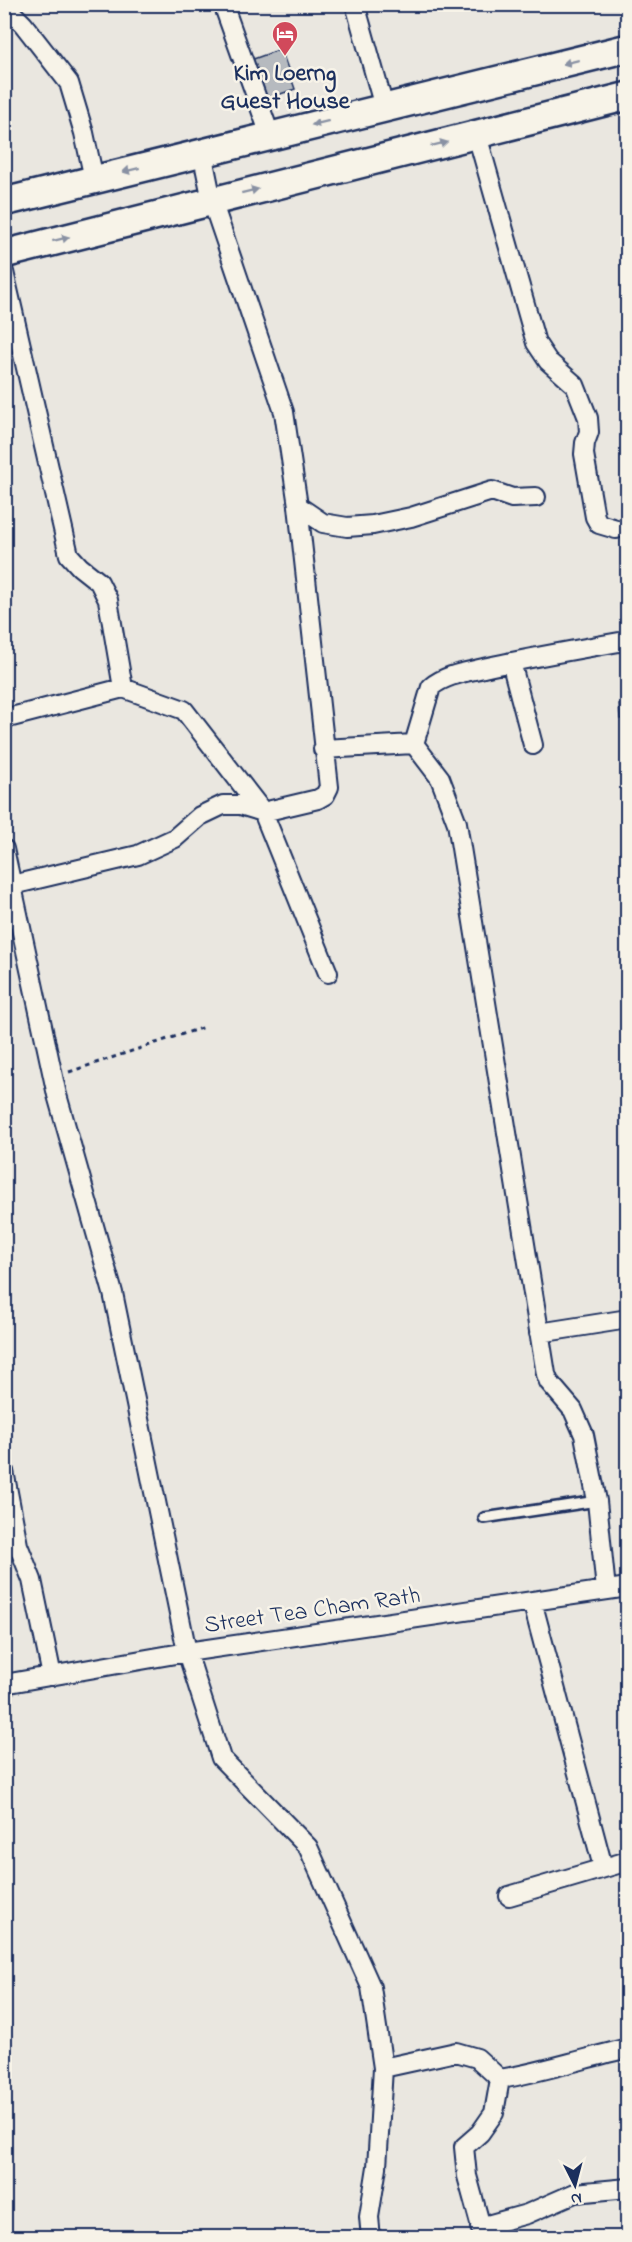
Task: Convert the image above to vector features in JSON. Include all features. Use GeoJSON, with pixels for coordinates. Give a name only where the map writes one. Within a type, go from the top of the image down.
{"type":"FeatureCollection","features":[{"type":"Feature","properties":{"kind":"main road"},"geometry":{"type":"LineString","coordinates":[[4,202],[627,48]]}},
{"type":"Feature","properties":{"kind":"main road"},"geometry":{"type":"LineString","coordinates":[[4,254],[627,96]]}},
{"type":"Feature","properties":{"kind":"street"},"geometry":{"type":"LineString","coordinates":[[224,4],[270,135]]}},
{"type":"Feature","properties":{"kind":"street"},"geometry":{"type":"LineString","coordinates":[[355,4],[384,107]]}},
{"type":"Feature","properties":{"kind":"street"},"geometry":{"type":"LineString","coordinates":[[4,5],[23,24],[69,83],[84,133],[94,179]]}},
{"type":"Feature","properties":{"kind":"street"},"geometry":{"type":"LineString","coordinates":[[477,135],[536,343],[548,361],[575,385],[588,418],[589,432],[584,454],[595,517],[599,524],[616,529]]}},
{"type":"Feature","properties":{"kind":"street"},"geometry":{"type":"LineString","coordinates":[[8,886],[138,855],[175,838],[200,816],[223,806],[240,805],[263,812],[318,799],[325,795],[328,787],[298,506],[284,412],[212,201],[202,152]]}},
{"type":"Feature","properties":{"kind":"street"},"geometry":{"type":"LineString","coordinates":[[4,272],[69,555],[99,582],[108,600],[123,688]]}},
{"type":"Feature","properties":{"kind":"street"},"geometry":{"type":"LineString","coordinates":[[298,506],[323,523],[347,527],[373,525],[411,517],[492,491],[512,498],[536,497]]}},
{"type":"Feature","properties":{"kind":"street"},"geometry":{"type":"LineString","coordinates":[[414,744],[431,687],[438,681],[450,676],[511,662],[625,640]]}},
{"type":"Feature","properties":{"kind":"street"},"geometry":{"type":"LineString","coordinates":[[511,662],[533,745]]}},
{"type":"Feature","properties":{"kind":"street"},"geometry":{"type":"LineString","coordinates":[[4,719],[123,688],[184,710],[263,812],[328,973]]}},
{"type":"Feature","properties":{"kind":"street"},"geometry":{"type":"LineString","coordinates":[[323,749],[414,744]]}},
{"type":"Feature","properties":{"kind":"street"},"geometry":{"type":"LineString","coordinates":[[414,744],[440,778],[457,823],[539,1333],[549,1382],[573,1410],[584,1435],[597,1501],[606,1590]]}},
{"type":"Feature","properties":{"kind":"street"},"geometry":{"type":"LineString","coordinates":[[4,849],[8,886],[53,1077],[113,1293],[187,1652],[221,1758],[308,1847],[371,1987],[383,2067],[377,2168],[369,2217],[371,2238]]}},
{"type":"Feature","properties":{"kind":"street"},"geometry":{"type":"LineString","coordinates":[[539,1333],[627,1318]]}},
{"type":"Feature","properties":{"kind":"street"},"geometry":{"type":"LineString","coordinates":[[4,1471],[18,1545],[32,1580],[52,1676]]}},
{"type":"Feature","properties":{"kind":"street","name":"Street Tea Cham Rath"},"geometry":{"type":"LineString","coordinates":[[4,1684],[187,1652],[627,1587]]}},
{"type":"Feature","properties":{"kind":"street"},"geometry":{"type":"LineString","coordinates":[[532,1600],[603,1867]]}},
{"type":"Feature","properties":{"kind":"street"},"geometry":{"type":"LineString","coordinates":[[509,1896],[627,1861]]}},
{"type":"Feature","properties":{"kind":"street"},"geometry":{"type":"LineString","coordinates":[[500,2079],[534,2073],[573,2060],[627,2048]]}},
{"type":"Feature","properties":{"kind":"street"},"geometry":{"type":"LineString","coordinates":[[383,2067],[456,2052],[477,2058],[500,2079]]}},
{"type":"Feature","properties":{"kind":"street"},"geometry":{"type":"LineString","coordinates":[[500,2079],[494,2114],[480,2133],[464,2147],[466,2176],[482,2232],[575,2193],[627,2188]]}},
{"type":"Feature","properties":{"kind":"lane"},"geometry":{"type":"LineString","coordinates":[[484,1518],[597,1501]]}},
{"type":"Feature","properties":{"kind":"path"},"geometry":{"type":"LineString","coordinates":[[53,1077],[204,1027]]}},
{"type":"Feature","properties":{"kind":"building"},"geometry":{"type":"Polygon","coordinates":[[[281,49],[295,89],[263,100],[248,61],[281,49]]]}},
{"type":"Feature","properties":{"kind":"building"},"geometry":{"type":"Polygon","coordinates":[[[628,703],[628,718],[620,719],[619,704],[628,703]]]}},
{"type":"Feature","properties":{"kind":"place","name":"Kim Loerng Guest House"},"geometry":{"type":"Point","coordinates":[285,57]}}]}
